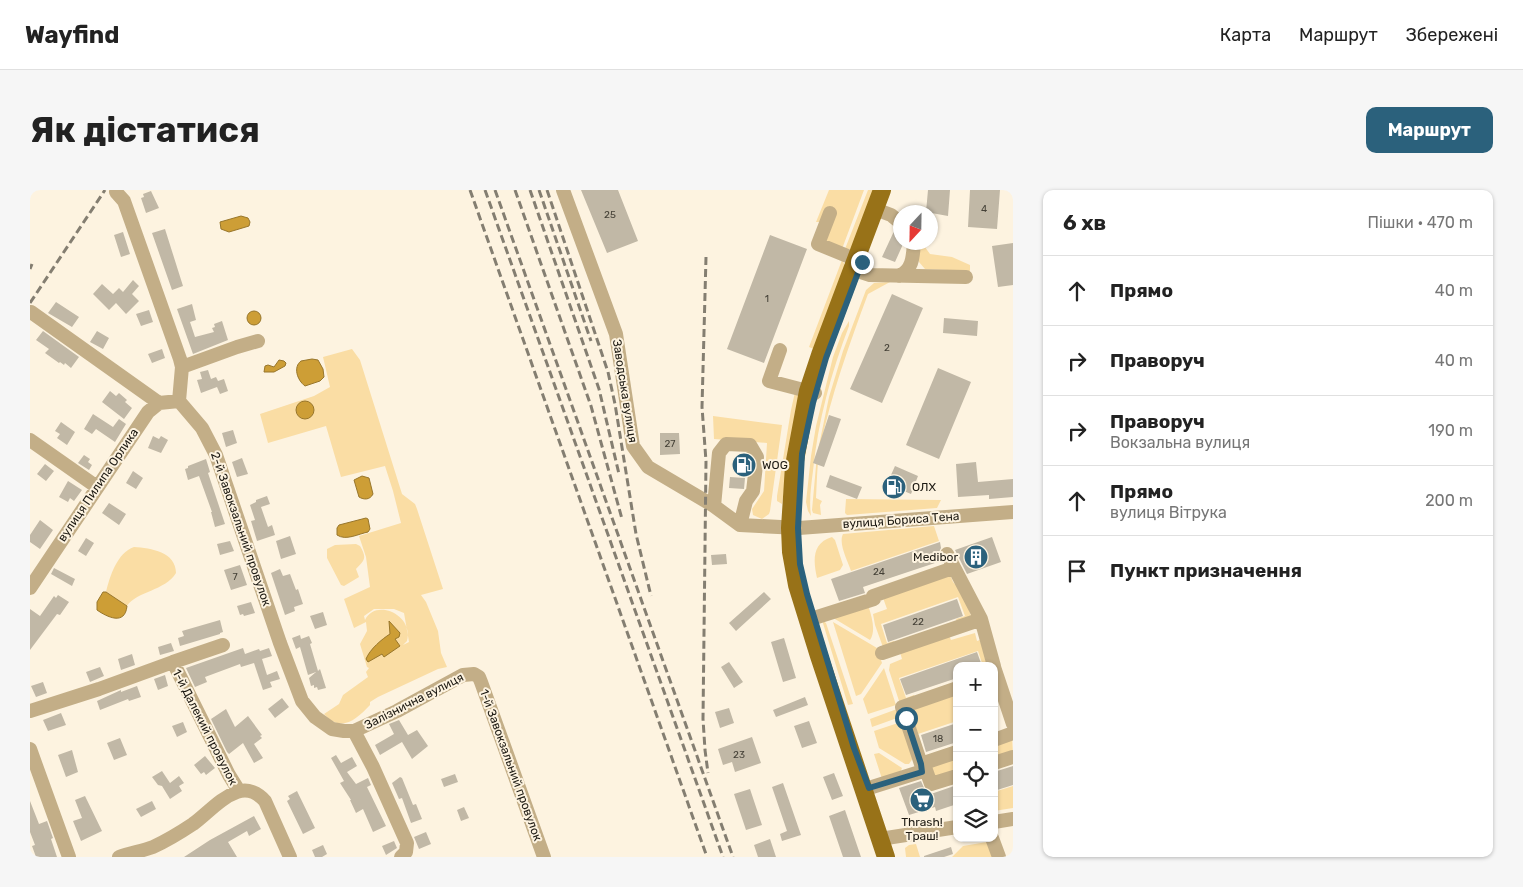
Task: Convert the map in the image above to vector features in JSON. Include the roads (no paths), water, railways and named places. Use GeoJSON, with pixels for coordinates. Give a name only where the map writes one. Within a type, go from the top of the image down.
{"type":"FeatureCollection","features":[{"type":"Feature","properties":{"kind":"main road"},"geometry":{"type":"LineString","coordinates":[[882,190],[878,210],[812,392],[795,453],[794,528],[791,552],[797,585],[819,656],[883,838],[893,857]]}},
{"type":"Feature","properties":{"kind":"main road"},"geometry":{"type":"LineString","coordinates":[[878,210],[890,190]]}},
{"type":"Feature","properties":{"kind":"main road"},"geometry":{"type":"LineString","coordinates":[[794,528],[800,564],[814,618],[854,748],[869,788],[883,838],[886,857]]}},
{"type":"Feature","properties":{"kind":"street","name":"Заводська вулиця"},"geometry":{"type":"LineString","coordinates":[[563,190],[616,334],[633,446],[648,468],[714,506],[740,526]]}},
{"type":"Feature","properties":{"kind":"street"},"geometry":{"type":"LineString","coordinates":[[31,312],[159,403],[179,401],[182,367],[124,200],[116,192]]}},
{"type":"Feature","properties":{"kind":"street"},"geometry":{"type":"LineString","coordinates":[[878,210],[893,217]]}},
{"type":"Feature","properties":{"kind":"street"},"geometry":{"type":"LineString","coordinates":[[830,213],[818,244],[857,265],[870,275],[966,277]]}},
{"type":"Feature","properties":{"kind":"street"},"geometry":{"type":"LineString","coordinates":[[899,276],[908,270],[913,250]]}},
{"type":"Feature","properties":{"kind":"street"},"geometry":{"type":"LineString","coordinates":[[182,367],[258,341]]}},
{"type":"Feature","properties":{"kind":"street"},"geometry":{"type":"LineString","coordinates":[[780,350],[769,381],[812,392]]}},
{"type":"Feature","properties":{"kind":"street","name":"2-й Завокзальний провулок"},"geometry":{"type":"LineString","coordinates":[[179,401],[202,428],[216,454],[280,643],[302,701],[323,724],[332,729],[354,731]]}},
{"type":"Feature","properties":{"kind":"street","name":"вулиця Пилипа Орлика"},"geometry":{"type":"LineString","coordinates":[[30,588],[138,426],[148,412],[159,403]]}},
{"type":"Feature","properties":{"kind":"street"},"geometry":{"type":"LineString","coordinates":[[30,440],[97,487]]}},
{"type":"Feature","properties":{"kind":"street"},"geometry":{"type":"LineString","coordinates":[[714,506],[719,454],[726,444],[750,445],[758,457],[753,491],[746,501],[740,526],[794,528]]}},
{"type":"Feature","properties":{"kind":"street","name":"вулиця Бориса Тена"},"geometry":{"type":"LineString","coordinates":[[794,528],[1013,512]]}},
{"type":"Feature","properties":{"kind":"street"},"geometry":{"type":"LineString","coordinates":[[947,554],[981,618],[993,662]]}},
{"type":"Feature","properties":{"kind":"street"},"geometry":{"type":"LineString","coordinates":[[814,618],[874,600],[873,596],[953,568]]}},
{"type":"Feature","properties":{"kind":"street"},"geometry":{"type":"LineString","coordinates":[[882,653],[976,621]]}},
{"type":"Feature","properties":{"kind":"street","name":"1-й Далекий провулок"},"geometry":{"type":"LineString","coordinates":[[30,711],[223,645]]}},
{"type":"Feature","properties":{"kind":"street","name":"1-й Далекий провулок"},"geometry":{"type":"LineString","coordinates":[[172,662],[238,791]]}},
{"type":"Feature","properties":{"kind":"street","name":"Залізнична вулиця"},"geometry":{"type":"LineString","coordinates":[[354,731],[397,711],[463,675],[474,674]]}},
{"type":"Feature","properties":{"kind":"street","name":"1-й Завокзальний провулок"},"geometry":{"type":"LineString","coordinates":[[474,674],[479,677],[481,682],[544,857]]}},
{"type":"Feature","properties":{"kind":"street"},"geometry":{"type":"LineString","coordinates":[[998,680],[1013,724]]}},
{"type":"Feature","properties":{"kind":"street"},"geometry":{"type":"LineString","coordinates":[[953,689],[902,707],[921,768],[926,770],[931,784],[953,777]]}},
{"type":"Feature","properties":{"kind":"street"},"geometry":{"type":"LineString","coordinates":[[354,731],[373,767],[407,843],[406,852],[401,857]]}},
{"type":"Feature","properties":{"kind":"street"},"geometry":{"type":"LineString","coordinates":[[998,739],[1013,733]]}},
{"type":"Feature","properties":{"kind":"street"},"geometry":{"type":"LineString","coordinates":[[30,748],[69,857]]}},
{"type":"Feature","properties":{"kind":"street"},"geometry":{"type":"LineString","coordinates":[[869,788],[953,754]]}},
{"type":"Feature","properties":{"kind":"street"},"geometry":{"type":"LineString","coordinates":[[998,762],[1013,757]]}},
{"type":"Feature","properties":{"kind":"street"},"geometry":{"type":"LineString","coordinates":[[119,857],[153,852],[193,824],[211,808],[238,791],[253,792],[265,801],[290,857]]}},
{"type":"Feature","properties":{"kind":"street"},"geometry":{"type":"LineString","coordinates":[[998,821],[1013,819]]}},
{"type":"Feature","properties":{"kind":"street"},"geometry":{"type":"LineString","coordinates":[[883,838],[953,828]]}},
{"type":"Feature","properties":{"kind":"street"},"geometry":{"type":"LineString","coordinates":[[993,842],[999,857]]}},
{"type":"Feature","properties":{"kind":"railway"},"geometry":{"type":"LineString","coordinates":[[30,303],[105,190]]}},
{"type":"Feature","properties":{"kind":"railway"},"geometry":{"type":"LineString","coordinates":[[470,190],[707,857]]}},
{"type":"Feature","properties":{"kind":"railway"},"geometry":{"type":"LineString","coordinates":[[485,190],[723,857]]}},
{"type":"Feature","properties":{"kind":"railway"},"geometry":{"type":"LineString","coordinates":[[495,190],[733,857]]}},
{"type":"Feature","properties":{"kind":"railway"},"geometry":{"type":"LineString","coordinates":[[515,190],[591,406],[622,519]]}},
{"type":"Feature","properties":{"kind":"railway"},"geometry":{"type":"LineString","coordinates":[[530,190],[599,389],[619,474]]}},
{"type":"Feature","properties":{"kind":"railway"},"geometry":{"type":"LineString","coordinates":[[539,190],[591,341]]}},
{"type":"Feature","properties":{"kind":"railway"},"geometry":{"type":"LineString","coordinates":[[547,190],[608,372],[636,534],[651,596]]}},
{"type":"Feature","properties":{"kind":"railway"},"geometry":{"type":"LineString","coordinates":[[706,257],[702,407],[706,461],[703,719],[708,773]]}},
{"type":"Feature","properties":{"kind":"railway"},"geometry":{"type":"LineString","coordinates":[[30,269],[32,264]]}},
{"type":"Feature","properties":{"kind":"place","name":"WOG"},"geometry":{"type":"Point","coordinates":[744,465]}},
{"type":"Feature","properties":{"kind":"place","name":"ОЛХ"},"geometry":{"type":"Point","coordinates":[894,487]}},
{"type":"Feature","properties":{"kind":"place","name":"Medibor"},"geometry":{"type":"Point","coordinates":[976,557]}},
{"type":"Feature","properties":{"kind":"place","name":"Thrash! Траш!"},"geometry":{"type":"Point","coordinates":[922,800]}}]}
